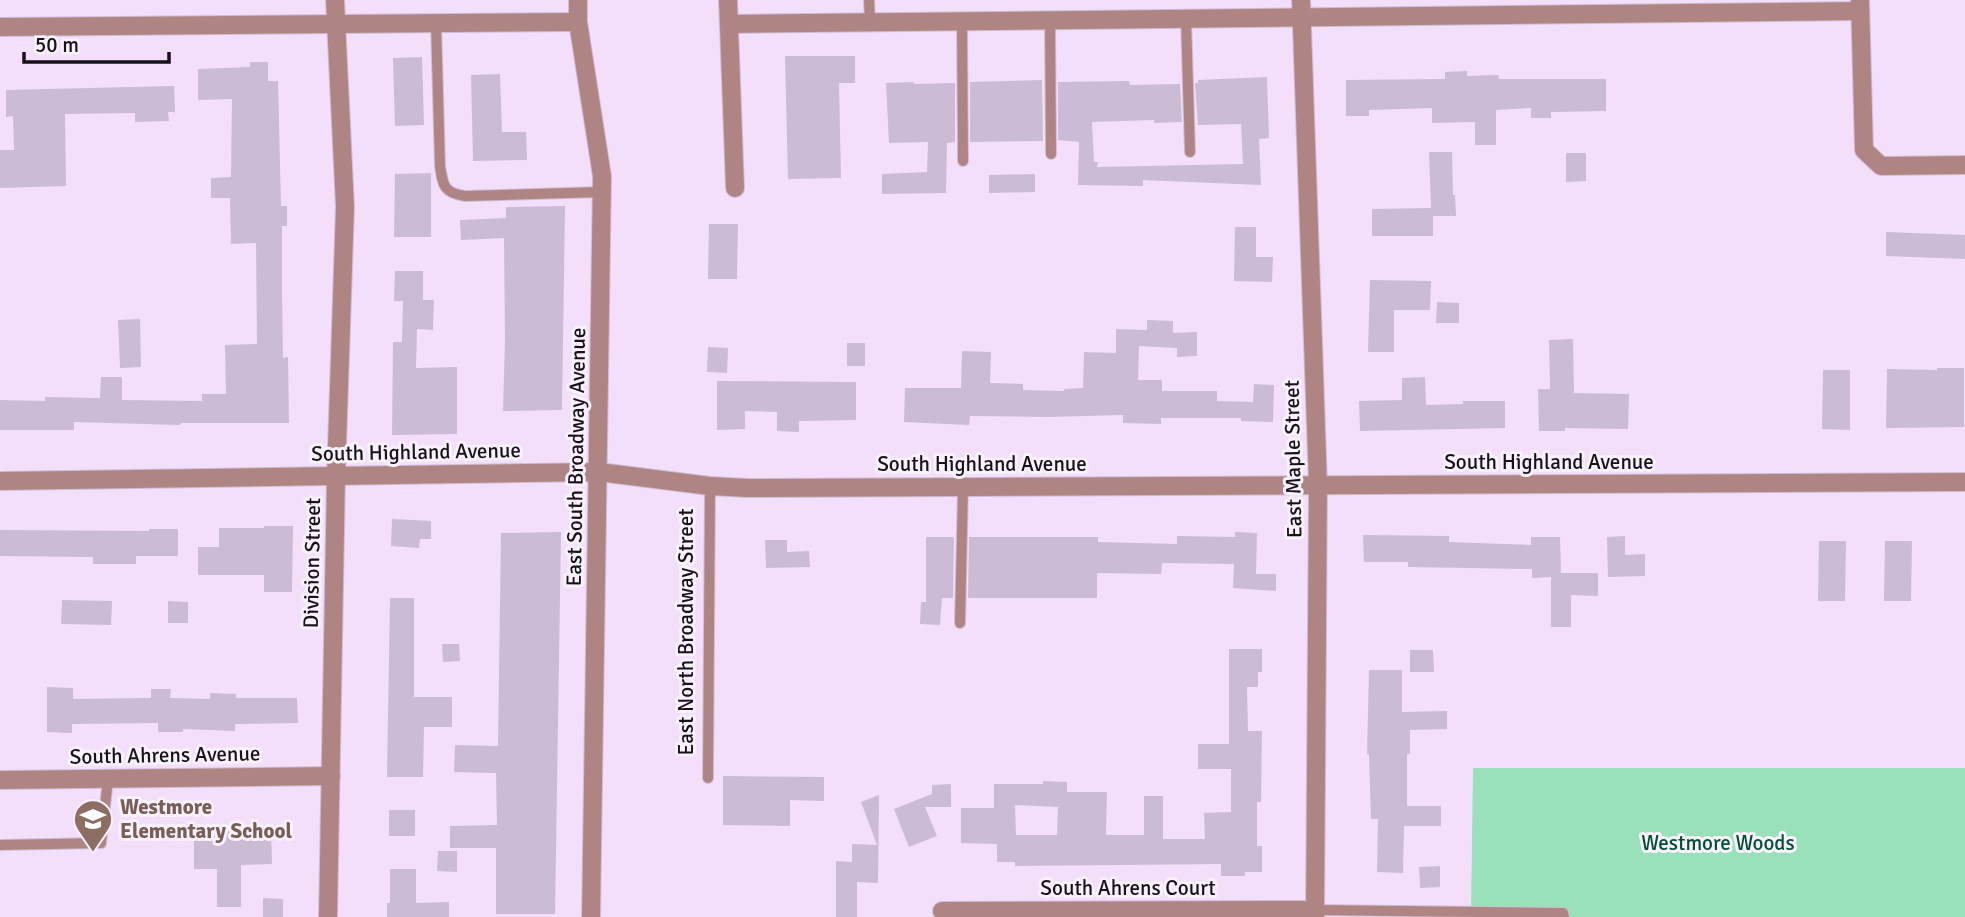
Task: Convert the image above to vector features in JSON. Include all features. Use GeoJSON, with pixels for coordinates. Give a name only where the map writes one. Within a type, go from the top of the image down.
{"type":"FeatureCollection","features":[{"type":"Feature","properties":{"kind":"street","name":"Division Street"},"geometry":{"type":"LineString","coordinates":[[328,917],[336,476],[345,207],[335,0]]}},
{"type":"Feature","properties":{"kind":"street","name":"East South Broadway Avenue"},"geometry":{"type":"LineString","coordinates":[[578,0],[578,22],[603,176],[591,917]]}},
{"type":"Feature","properties":{"kind":"street"},"geometry":{"type":"LineString","coordinates":[[728,0],[735,188]]}},
{"type":"Feature","properties":{"kind":"street"},"geometry":{"type":"LineString","coordinates":[[729,24],[1186,19],[1302,9],[1860,6],[1864,150],[1881,166],[1965,165]]}},
{"type":"Feature","properties":{"kind":"street","name":"East Maple Street"},"geometry":{"type":"LineString","coordinates":[[1302,9],[1318,485],[1315,913]]}},
{"type":"Feature","properties":{"kind":"street"},"geometry":{"type":"LineString","coordinates":[[0,27],[578,22]]}},
{"type":"Feature","properties":{"kind":"street","name":"South Highland Avenue"},"geometry":{"type":"LineString","coordinates":[[0,481],[598,472],[710,486],[1965,482]]}},
{"type":"Feature","properties":{"kind":"street","name":"South Ahrens Avenue"},"geometry":{"type":"LineString","coordinates":[[0,780],[331,776]]}},
{"type":"Feature","properties":{"kind":"street","name":"South Ahrens Court"},"geometry":{"type":"LineString","coordinates":[[942,911],[1315,913]]}},
{"type":"Feature","properties":{"kind":"lane"},"geometry":{"type":"LineString","coordinates":[[869,0],[870,22]]}},
{"type":"Feature","properties":{"kind":"lane"},"geometry":{"type":"LineString","coordinates":[[1186,19],[1190,152]]}},
{"type":"Feature","properties":{"kind":"lane"},"geometry":{"type":"LineString","coordinates":[[1050,20],[1051,155]]}},
{"type":"Feature","properties":{"kind":"lane"},"geometry":{"type":"LineString","coordinates":[[962,21],[963,161]]}},
{"type":"Feature","properties":{"kind":"lane"},"geometry":{"type":"LineString","coordinates":[[436,23],[440,166],[443,186],[453,194],[465,196],[603,192]]}},
{"type":"Feature","properties":{"kind":"lane","name":"East North Broadway Street"},"geometry":{"type":"LineString","coordinates":[[708,778],[710,486]]}},
{"type":"Feature","properties":{"kind":"lane"},"geometry":{"type":"LineString","coordinates":[[960,623],[963,487]]}},
{"type":"Feature","properties":{"kind":"lane"},"geometry":{"type":"LineString","coordinates":[[0,845],[101,843],[108,779]]}},
{"type":"Feature","properties":{"kind":"lane"},"geometry":{"type":"LineString","coordinates":[[1315,913],[1563,913],[1563,917]]}},
{"type":"Feature","properties":{"kind":"green space","name":"Westmore Woods"},"geometry":{"type":"Polygon","coordinates":[[[1473,768],[1965,768],[1965,917],[1471,917],[1473,768]]]}},
{"type":"Feature","properties":{"kind":"building"},"geometry":{"type":"Polygon","coordinates":[[[785,56],[855,56],[855,83],[839,83],[841,178],[788,179],[785,56]]]}},
{"type":"Feature","properties":{"kind":"building"},"geometry":{"type":"Polygon","coordinates":[[[422,57],[424,125],[395,126],[393,58],[422,57]]]}},
{"type":"Feature","properties":{"kind":"building"},"geometry":{"type":"Polygon","coordinates":[[[250,62],[268,62],[268,81],[278,81],[281,206],[287,206],[287,226],[282,226],[282,288],[283,358],[288,357],[289,423],[180,425],[74,422],[74,430],[0,430],[0,400],[100,398],[101,377],[122,377],[122,400],[202,401],[202,394],[226,394],[225,345],[257,344],[256,243],[231,244],[230,198],[211,198],[211,178],[231,177],[232,99],[198,100],[198,69],[250,67],[250,62]]]}},
{"type":"Feature","properties":{"kind":"building"},"geometry":{"type":"Polygon","coordinates":[[[1467,71],[1467,76],[1498,75],[1499,79],[1606,79],[1606,111],[1551,112],[1551,118],[1531,118],[1531,108],[1496,110],[1496,145],[1475,145],[1475,122],[1432,123],[1432,108],[1369,110],[1369,116],[1346,116],[1346,80],[1445,79],[1445,72],[1467,71]]]}},
{"type":"Feature","properties":{"kind":"building"},"geometry":{"type":"Polygon","coordinates":[[[500,74],[502,132],[526,132],[527,160],[473,161],[471,75],[500,74]]]}},
{"type":"Feature","properties":{"kind":"building"},"geometry":{"type":"Polygon","coordinates":[[[1267,77],[1269,138],[1259,139],[1261,185],[1143,180],[1143,186],[1078,185],[1079,142],[1058,140],[1058,82],[1129,81],[1130,85],[1180,84],[1182,122],[1092,122],[1094,162],[1098,162],[1097,167],[1243,164],[1241,124],[1198,125],[1195,83],[1198,83],[1198,80],[1267,77]]]}},
{"type":"Feature","properties":{"kind":"building"},"geometry":{"type":"Polygon","coordinates":[[[1042,80],[1043,141],[970,142],[970,82],[1042,80]]]}},
{"type":"Feature","properties":{"kind":"building"},"geometry":{"type":"Polygon","coordinates":[[[886,83],[955,83],[955,142],[947,143],[946,193],[882,194],[882,174],[927,172],[928,142],[889,143],[886,83]]]}},
{"type":"Feature","properties":{"kind":"building"},"geometry":{"type":"Polygon","coordinates":[[[174,86],[175,112],[168,112],[169,121],[135,122],[135,113],[65,114],[66,186],[0,188],[0,150],[14,150],[13,116],[6,117],[6,90],[174,86]]]}},
{"type":"Feature","properties":{"kind":"building"},"geometry":{"type":"Polygon","coordinates":[[[1429,152],[1452,152],[1456,216],[1433,216],[1433,236],[1372,236],[1372,209],[1431,208],[1429,152]]]}},
{"type":"Feature","properties":{"kind":"building"},"geometry":{"type":"Polygon","coordinates":[[[1566,153],[1586,153],[1586,181],[1566,182],[1566,153]]]}},
{"type":"Feature","properties":{"kind":"building"},"geometry":{"type":"Polygon","coordinates":[[[431,173],[431,237],[394,237],[395,174],[431,173]]]}},
{"type":"Feature","properties":{"kind":"building"},"geometry":{"type":"Polygon","coordinates":[[[1035,174],[1035,192],[989,193],[989,175],[1035,174]]]}},
{"type":"Feature","properties":{"kind":"building"},"geometry":{"type":"Polygon","coordinates":[[[565,206],[562,410],[503,411],[504,238],[461,240],[460,220],[506,218],[506,207],[565,206]]]}},
{"type":"Feature","properties":{"kind":"building"},"geometry":{"type":"Polygon","coordinates":[[[709,224],[738,224],[737,279],[708,279],[709,224]]]}},
{"type":"Feature","properties":{"kind":"building"},"geometry":{"type":"Polygon","coordinates":[[[1235,227],[1256,227],[1256,257],[1273,257],[1272,282],[1234,281],[1235,227]]]}},
{"type":"Feature","properties":{"kind":"building"},"geometry":{"type":"Polygon","coordinates":[[[1886,232],[1965,235],[1965,259],[1886,256],[1886,232]]]}},
{"type":"Feature","properties":{"kind":"building"},"geometry":{"type":"Polygon","coordinates":[[[395,271],[423,271],[423,300],[434,300],[433,330],[417,329],[416,368],[457,367],[457,434],[392,435],[393,342],[402,342],[403,301],[394,301],[395,271]]]}},
{"type":"Feature","properties":{"kind":"building"},"geometry":{"type":"Polygon","coordinates":[[[1370,280],[1431,281],[1430,310],[1394,310],[1394,352],[1368,352],[1370,280]]]}},
{"type":"Feature","properties":{"kind":"building"},"geometry":{"type":"Polygon","coordinates":[[[1437,302],[1459,303],[1459,323],[1436,323],[1437,302]]]}},
{"type":"Feature","properties":{"kind":"building"},"geometry":{"type":"Polygon","coordinates":[[[140,319],[141,367],[120,368],[118,320],[140,319]]]}},
{"type":"Feature","properties":{"kind":"building"},"geometry":{"type":"Polygon","coordinates":[[[1147,320],[1173,321],[1173,333],[1197,332],[1197,356],[1177,357],[1177,348],[1139,346],[1138,380],[1162,380],[1162,391],[1217,391],[1217,401],[1253,402],[1254,384],[1274,385],[1273,422],[1241,421],[1241,418],[1161,418],[1161,424],[1123,423],[1123,415],[970,416],[969,425],[904,422],[905,388],[961,388],[962,351],[991,352],[990,383],[1023,384],[1023,390],[1064,391],[1083,388],[1084,352],[1116,353],[1116,329],[1147,330],[1147,320]]]}},
{"type":"Feature","properties":{"kind":"building"},"geometry":{"type":"Polygon","coordinates":[[[1573,339],[1574,393],[1629,394],[1628,429],[1565,428],[1565,431],[1539,431],[1538,389],[1550,389],[1549,340],[1573,339]]]}},
{"type":"Feature","properties":{"kind":"building"},"geometry":{"type":"Polygon","coordinates":[[[847,343],[865,343],[865,366],[847,366],[847,343]]]}},
{"type":"Feature","properties":{"kind":"building"},"geometry":{"type":"Polygon","coordinates":[[[708,347],[728,348],[727,373],[707,372],[708,347]]]}},
{"type":"Feature","properties":{"kind":"building"},"geometry":{"type":"Polygon","coordinates":[[[1964,368],[1964,427],[1886,428],[1887,369],[1964,368]]]}},
{"type":"Feature","properties":{"kind":"building"},"geometry":{"type":"Polygon","coordinates":[[[1823,370],[1850,370],[1850,430],[1822,429],[1823,370]]]}},
{"type":"Feature","properties":{"kind":"building"},"geometry":{"type":"Polygon","coordinates":[[[1425,377],[1426,405],[1463,404],[1463,401],[1505,401],[1505,428],[1360,431],[1359,401],[1402,400],[1402,378],[1425,377]]]}},
{"type":"Feature","properties":{"kind":"building"},"geometry":{"type":"Polygon","coordinates":[[[717,381],[856,382],[856,420],[799,421],[799,432],[777,431],[777,412],[745,411],[745,429],[717,430],[717,381]]]}},
{"type":"Feature","properties":{"kind":"building"},"geometry":{"type":"Polygon","coordinates":[[[392,519],[431,521],[431,539],[420,539],[419,548],[391,546],[392,519]]]}},
{"type":"Feature","properties":{"kind":"building"},"geometry":{"type":"Polygon","coordinates":[[[293,526],[292,592],[264,592],[264,575],[198,575],[198,547],[219,547],[219,528],[293,526]]]}},
{"type":"Feature","properties":{"kind":"building"},"geometry":{"type":"Polygon","coordinates":[[[178,529],[178,556],[136,556],[136,564],[93,564],[93,557],[0,556],[0,530],[178,529]]]}},
{"type":"Feature","properties":{"kind":"building"},"geometry":{"type":"Polygon","coordinates":[[[561,532],[555,914],[496,914],[496,848],[450,848],[450,826],[497,825],[496,773],[454,772],[455,745],[498,746],[501,533],[561,532]]]}},
{"type":"Feature","properties":{"kind":"building"},"geometry":{"type":"Polygon","coordinates":[[[1235,532],[1257,533],[1256,574],[1276,574],[1276,591],[1233,588],[1234,564],[1162,563],[1161,574],[1097,573],[1097,598],[968,598],[969,537],[1098,537],[1098,542],[1177,544],[1177,536],[1235,537],[1235,532]]]}},
{"type":"Feature","properties":{"kind":"building"},"geometry":{"type":"Polygon","coordinates":[[[1363,535],[1449,536],[1449,542],[1531,545],[1531,537],[1560,537],[1561,573],[1598,573],[1598,596],[1571,595],[1571,627],[1551,627],[1551,577],[1532,578],[1532,569],[1408,567],[1408,562],[1364,562],[1363,535]]]}},
{"type":"Feature","properties":{"kind":"building"},"geometry":{"type":"Polygon","coordinates":[[[1625,536],[1625,555],[1645,554],[1645,576],[1608,577],[1607,537],[1625,536]]]}},
{"type":"Feature","properties":{"kind":"building"},"geometry":{"type":"Polygon","coordinates":[[[926,537],[954,537],[953,598],[942,598],[940,625],[920,624],[921,602],[926,602],[926,537]]]}},
{"type":"Feature","properties":{"kind":"building"},"geometry":{"type":"Polygon","coordinates":[[[765,540],[787,540],[787,552],[809,551],[810,567],[766,568],[765,540]]]}},
{"type":"Feature","properties":{"kind":"building"},"geometry":{"type":"Polygon","coordinates":[[[1819,541],[1846,541],[1845,601],[1818,601],[1819,541]]]}},
{"type":"Feature","properties":{"kind":"building"},"geometry":{"type":"Polygon","coordinates":[[[1885,541],[1912,541],[1911,601],[1884,601],[1885,541]]]}},
{"type":"Feature","properties":{"kind":"building"},"geometry":{"type":"Polygon","coordinates":[[[390,598],[414,598],[414,697],[452,697],[452,727],[424,727],[423,777],[387,777],[390,598]]]}},
{"type":"Feature","properties":{"kind":"building"},"geometry":{"type":"Polygon","coordinates":[[[62,600],[112,601],[111,625],[61,624],[62,600]]]}},
{"type":"Feature","properties":{"kind":"building"},"geometry":{"type":"Polygon","coordinates":[[[168,601],[188,602],[188,623],[168,623],[168,601]]]}},
{"type":"Feature","properties":{"kind":"building"},"geometry":{"type":"Polygon","coordinates":[[[442,644],[459,644],[460,661],[443,662],[442,644]]]}},
{"type":"Feature","properties":{"kind":"building"},"geometry":{"type":"Polygon","coordinates":[[[1229,649],[1262,649],[1262,672],[1258,672],[1258,687],[1247,687],[1248,731],[1262,731],[1257,846],[1262,846],[1262,872],[1245,872],[1245,876],[1221,876],[1221,864],[1015,866],[1015,862],[997,862],[997,844],[961,843],[961,808],[994,808],[994,784],[1043,784],[1043,781],[1067,782],[1067,792],[1107,792],[1106,835],[1144,835],[1144,796],[1163,796],[1163,839],[1205,839],[1204,813],[1231,812],[1231,769],[1198,769],[1198,744],[1229,744],[1229,649]],[[1015,805],[1016,835],[1057,835],[1058,807],[1015,805]]]}},
{"type":"Feature","properties":{"kind":"building"},"geometry":{"type":"Polygon","coordinates":[[[1410,650],[1433,650],[1434,672],[1410,672],[1410,650]]]}},
{"type":"Feature","properties":{"kind":"building"},"geometry":{"type":"Polygon","coordinates":[[[1369,670],[1402,670],[1402,712],[1447,711],[1447,729],[1410,730],[1407,806],[1441,806],[1441,826],[1404,826],[1403,873],[1377,872],[1378,819],[1371,819],[1367,754],[1369,670]]]}},
{"type":"Feature","properties":{"kind":"building"},"geometry":{"type":"Polygon","coordinates":[[[47,687],[73,688],[73,699],[151,698],[151,689],[171,689],[170,698],[210,699],[210,693],[236,694],[236,698],[297,698],[298,723],[235,724],[235,731],[183,729],[183,732],[158,732],[158,723],[72,724],[72,733],[47,732],[47,687]]]}},
{"type":"Feature","properties":{"kind":"building"},"geometry":{"type":"Polygon","coordinates":[[[723,776],[824,777],[824,801],[790,800],[790,826],[723,825],[723,776]]]}},
{"type":"Feature","properties":{"kind":"building"},"geometry":{"type":"Polygon","coordinates":[[[951,784],[951,807],[925,807],[937,836],[909,847],[894,809],[932,794],[932,785],[951,784]]]}},
{"type":"Feature","properties":{"kind":"building"},"geometry":{"type":"Polygon","coordinates":[[[879,795],[878,883],[857,882],[857,917],[836,917],[836,861],[852,862],[852,844],[877,845],[861,802],[879,795]]]}},
{"type":"Feature","properties":{"kind":"building"},"geometry":{"type":"Polygon","coordinates":[[[389,810],[415,810],[415,836],[389,836],[389,810]]]}},
{"type":"Feature","properties":{"kind":"building"},"geometry":{"type":"Polygon","coordinates":[[[271,826],[272,864],[241,865],[241,907],[217,907],[217,869],[194,869],[194,832],[248,831],[247,827],[271,826]]]}},
{"type":"Feature","properties":{"kind":"building"},"geometry":{"type":"Polygon","coordinates":[[[438,851],[457,851],[457,872],[437,871],[438,851]]]}},
{"type":"Feature","properties":{"kind":"building"},"geometry":{"type":"Polygon","coordinates":[[[1440,866],[1440,887],[1420,888],[1419,867],[1440,866]]]}},
{"type":"Feature","properties":{"kind":"building"},"geometry":{"type":"Polygon","coordinates":[[[390,869],[416,869],[416,903],[449,902],[449,917],[387,917],[387,903],[390,903],[390,869]]]}},
{"type":"Feature","properties":{"kind":"building"},"geometry":{"type":"Polygon","coordinates":[[[263,898],[283,899],[283,917],[263,917],[263,898]]]}},
{"type":"Feature","properties":{"kind":"place","name":"Westmore Elementary School"},"geometry":{"type":"Point","coordinates":[93,853]}}]}
